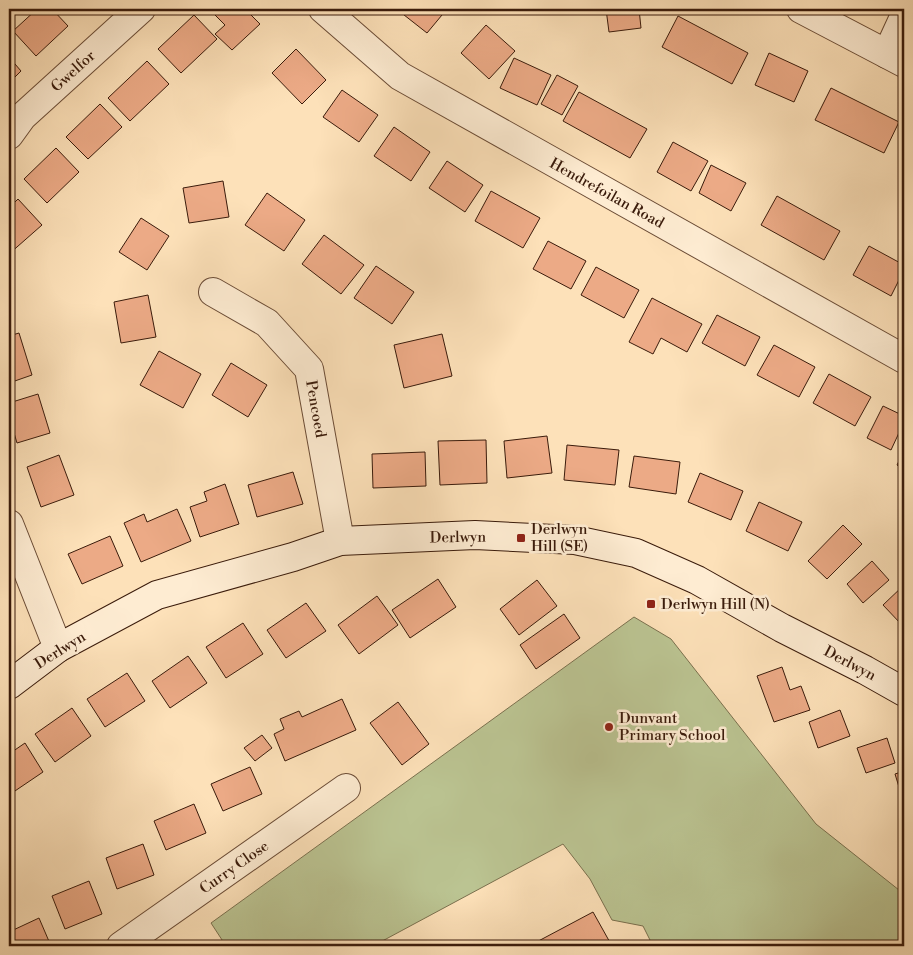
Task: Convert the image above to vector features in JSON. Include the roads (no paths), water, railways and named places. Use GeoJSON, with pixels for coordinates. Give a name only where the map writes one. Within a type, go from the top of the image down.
{"type":"FeatureCollection","features":[{"type":"Feature","properties":{"kind":"street","name":"Gwelfor"},"geometry":{"type":"LineString","coordinates":[[9,135],[22,117],[141,9]]}},
{"type":"Feature","properties":{"kind":"street","name":"Hendrefoilan Road"},"geometry":{"type":"LineString","coordinates":[[323,9],[400,76],[904,359]]}},
{"type":"Feature","properties":{"kind":"street"},"geometry":{"type":"LineString","coordinates":[[801,9],[896,58],[904,17]]}},
{"type":"Feature","properties":{"kind":"street","name":"Pencoed"},"geometry":{"type":"LineString","coordinates":[[213,292],[267,322],[309,369],[340,541]]}},
{"type":"Feature","properties":{"kind":"street"},"geometry":{"type":"LineString","coordinates":[[9,524],[58,648]]}},
{"type":"Feature","properties":{"kind":"street","name":"Derlwyn"},"geometry":{"type":"LineString","coordinates":[[9,685],[58,648],[157,595],[293,557],[340,541],[475,535],[575,540],[636,553],[697,580],[782,628],[904,692]]}},
{"type":"Feature","properties":{"kind":"street","name":"Curry Close"},"geometry":{"type":"LineString","coordinates":[[121,946],[346,788]]}},
{"type":"Feature","properties":{"kind":"place","name":"Derlwyn Hill (SE)"},"geometry":{"type":"Point","coordinates":[521,538]}},
{"type":"Feature","properties":{"kind":"place","name":"Derlwyn Hill (N)"},"geometry":{"type":"Point","coordinates":[651,604]}},
{"type":"Feature","properties":{"kind":"place","name":"Dunvant Primary School"},"geometry":{"type":"Point","coordinates":[609,727]}}]}
